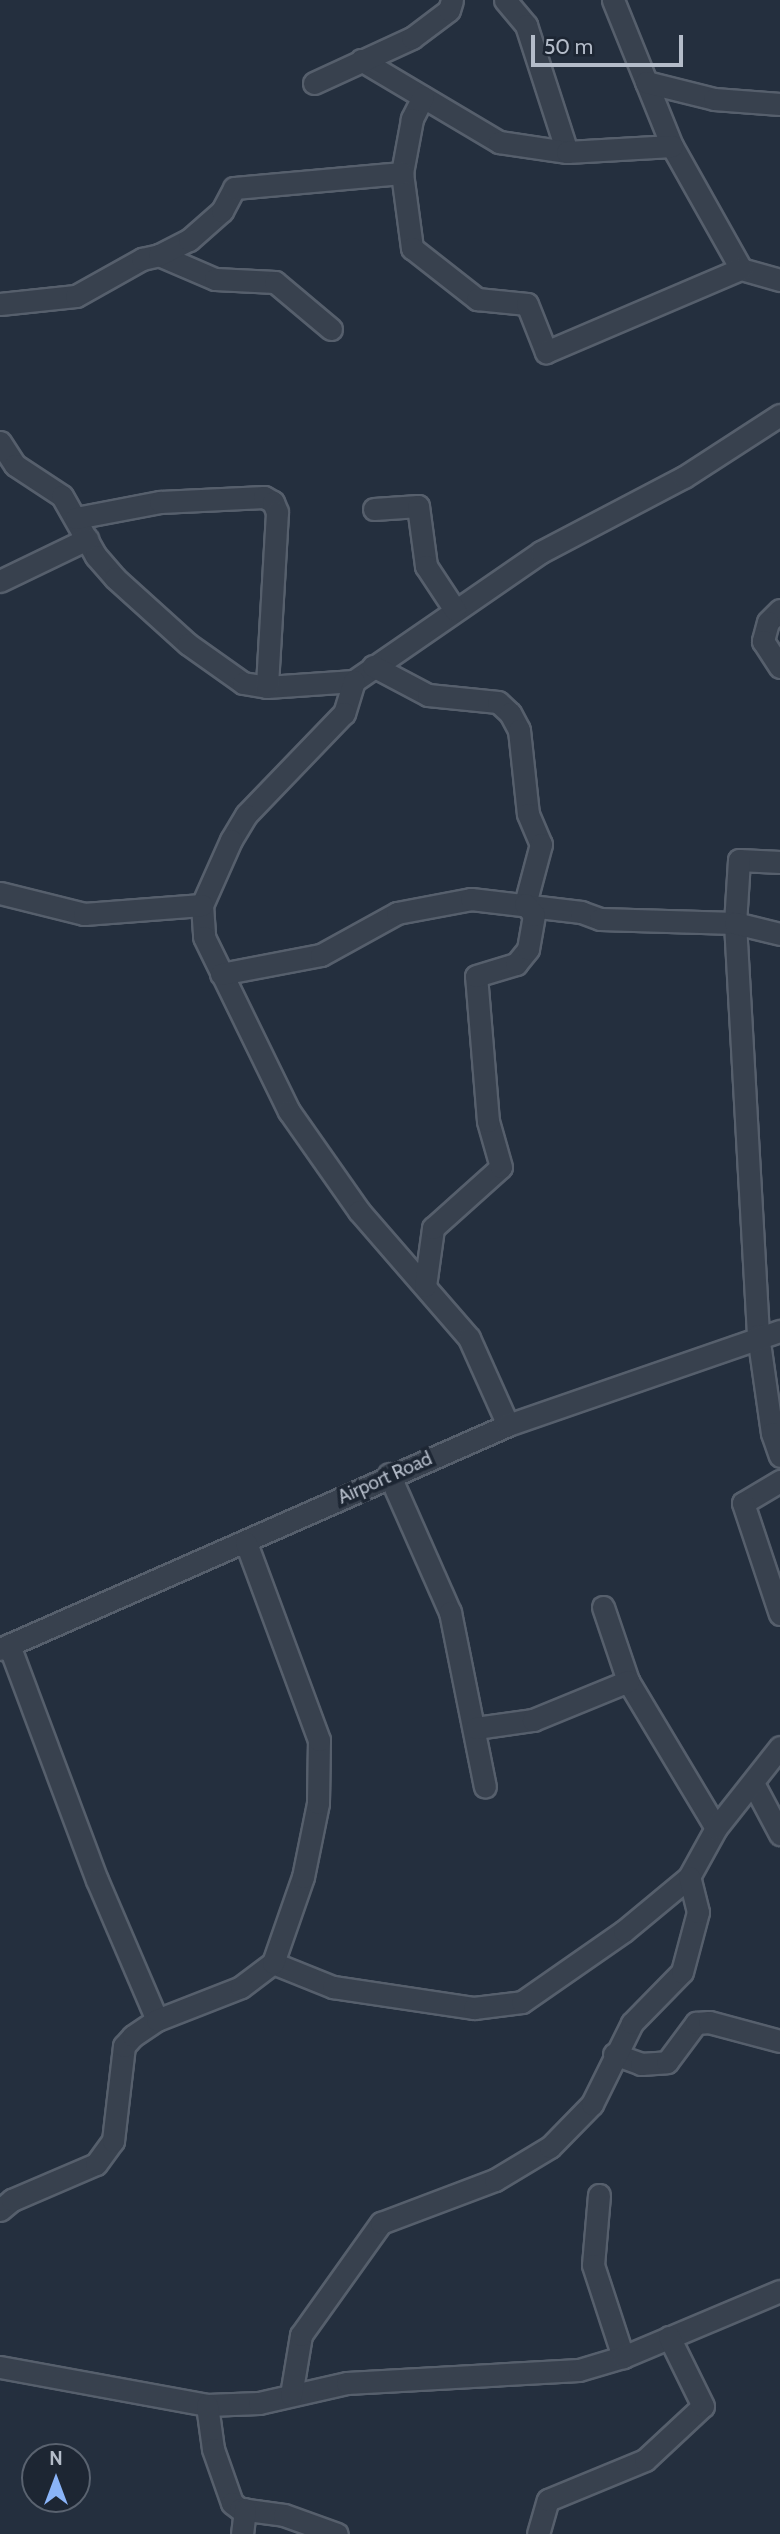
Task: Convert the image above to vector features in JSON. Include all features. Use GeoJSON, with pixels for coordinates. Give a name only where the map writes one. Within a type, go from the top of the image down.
{"type":"FeatureCollection","features":[{"type":"Feature","properties":{"kind":"street"},"geometry":{"type":"LineString","coordinates":[[314,83],[429,27],[449,10],[452,0]]}},
{"type":"Feature","properties":{"kind":"street"},"geometry":{"type":"LineString","coordinates":[[614,0],[672,146],[741,268]]}},
{"type":"Feature","properties":{"kind":"street"},"geometry":{"type":"LineString","coordinates":[[513,3],[526,24],[567,152]]}},
{"type":"Feature","properties":{"kind":"street"},"geometry":{"type":"LineString","coordinates":[[361,60],[499,142],[567,152],[672,146]]}},
{"type":"Feature","properties":{"kind":"street"},"geometry":{"type":"LineString","coordinates":[[646,82],[713,99],[780,104]]}},
{"type":"Feature","properties":{"kind":"street"},"geometry":{"type":"LineString","coordinates":[[423,97],[412,120],[402,173],[412,248],[477,299],[527,304],[546,352],[741,268],[780,280]]}},
{"type":"Feature","properties":{"kind":"street"},"geometry":{"type":"LineString","coordinates":[[0,304],[76,296],[142,259],[159,255],[189,240],[222,211],[234,188],[402,173]]}},
{"type":"Feature","properties":{"kind":"street"},"geometry":{"type":"LineString","coordinates":[[159,255],[215,279],[275,282],[331,329]]}},
{"type":"Feature","properties":{"kind":"street"},"geometry":{"type":"LineString","coordinates":[[0,442],[9,458],[62,496],[105,568],[188,644],[243,683],[267,687],[354,681],[541,552],[684,477],[777,422]]}},
{"type":"Feature","properties":{"kind":"street"},"geometry":{"type":"LineString","coordinates":[[76,518],[160,502],[264,497],[273,502],[277,512],[267,687]]}},
{"type":"Feature","properties":{"kind":"street"},"geometry":{"type":"LineString","coordinates":[[374,509],[418,506],[428,571],[455,610]]}},
{"type":"Feature","properties":{"kind":"street"},"geometry":{"type":"LineString","coordinates":[[0,581],[87,538]]}},
{"type":"Feature","properties":{"kind":"street"},"geometry":{"type":"LineString","coordinates":[[780,610],[768,622],[762,641],[780,667]]}},
{"type":"Feature","properties":{"kind":"street"},"geometry":{"type":"LineString","coordinates":[[373,666],[428,695],[498,702],[510,713],[519,730],[528,814],[541,844],[525,904]]}},
{"type":"Feature","properties":{"kind":"street"},"geometry":{"type":"LineString","coordinates":[[354,681],[344,713],[246,815],[202,905],[204,937],[220,975],[289,1111],[359,1211],[469,1338],[508,1425]]}},
{"type":"Feature","properties":{"kind":"street"},"geometry":{"type":"LineString","coordinates":[[780,862],[739,860],[735,923],[758,1335],[772,1433],[780,1456]]}},
{"type":"Feature","properties":{"kind":"street"},"geometry":{"type":"LineString","coordinates":[[0,893],[85,914],[202,905]]}},
{"type":"Feature","properties":{"kind":"street"},"geometry":{"type":"LineString","coordinates":[[220,975],[321,955],[397,913],[431,904],[471,899],[525,904],[600,919],[735,923],[780,934]]}},
{"type":"Feature","properties":{"kind":"street"},"geometry":{"type":"LineString","coordinates":[[425,1286],[433,1228],[500,1167],[488,1121],[476,976],[516,964],[528,949],[534,915],[525,904]]}},
{"type":"Feature","properties":{"kind":"street","name":"Airport Road"},"geometry":{"type":"LineString","coordinates":[[5,1647],[246,1543],[389,1474],[508,1425],[758,1335],[780,1331]]}},
{"type":"Feature","properties":{"kind":"street"},"geometry":{"type":"LineString","coordinates":[[389,1474],[450,1612],[476,1728],[485,1787]]}},
{"type":"Feature","properties":{"kind":"street"},"geometry":{"type":"LineString","coordinates":[[780,1481],[743,1503],[780,1614]]}},
{"type":"Feature","properties":{"kind":"street"},"geometry":{"type":"LineString","coordinates":[[0,2210],[12,2200],[96,2164],[113,2141],[124,2046],[157,2021],[241,1987],[273,1963],[303,1877],[317,1803],[319,1740],[246,1543]]}},
{"type":"Feature","properties":{"kind":"street"},"geometry":{"type":"LineString","coordinates":[[603,1607],[628,1681],[716,1828]]}},
{"type":"Feature","properties":{"kind":"street"},"geometry":{"type":"LineString","coordinates":[[5,1647],[97,1880],[157,2021]]}},
{"type":"Feature","properties":{"kind":"street"},"geometry":{"type":"LineString","coordinates":[[476,1728],[533,1720],[628,1681]]}},
{"type":"Feature","properties":{"kind":"street"},"geometry":{"type":"LineString","coordinates":[[273,1963],[333,1987],[372,1993],[474,2008],[522,2001],[624,1931],[689,1877],[716,1828],[780,1747]]}},
{"type":"Feature","properties":{"kind":"street"},"geometry":{"type":"LineString","coordinates":[[753,1783],[780,1834]]}},
{"type":"Feature","properties":{"kind":"street"},"geometry":{"type":"LineString","coordinates":[[291,2395],[301,2335],[381,2222],[495,2180],[550,2147],[592,2104],[614,2054],[632,2023],[682,1972],[698,1912],[689,1877]]}},
{"type":"Feature","properties":{"kind":"street"},"geometry":{"type":"LineString","coordinates":[[614,2054],[641,2064],[667,2062],[696,2023],[709,2022],[780,2041]]}},
{"type":"Feature","properties":{"kind":"street"},"geometry":{"type":"LineString","coordinates":[[599,2194],[593,2265],[623,2357]]}},
{"type":"Feature","properties":{"kind":"street"},"geometry":{"type":"LineString","coordinates":[[0,2367],[207,2405],[259,2403],[347,2383],[579,2370],[623,2357],[780,2291]]}},
{"type":"Feature","properties":{"kind":"street"},"geometry":{"type":"LineString","coordinates":[[538,2534],[548,2500],[645,2460],[703,2406],[669,2337]]}},
{"type":"Feature","properties":{"kind":"street"},"geometry":{"type":"LineString","coordinates":[[207,2405],[214,2449],[232,2503],[245,2509],[284,2515],[337,2534]]}},
{"type":"Feature","properties":{"kind":"street"},"geometry":{"type":"LineString","coordinates":[[242,2534],[245,2509]]}}]}
